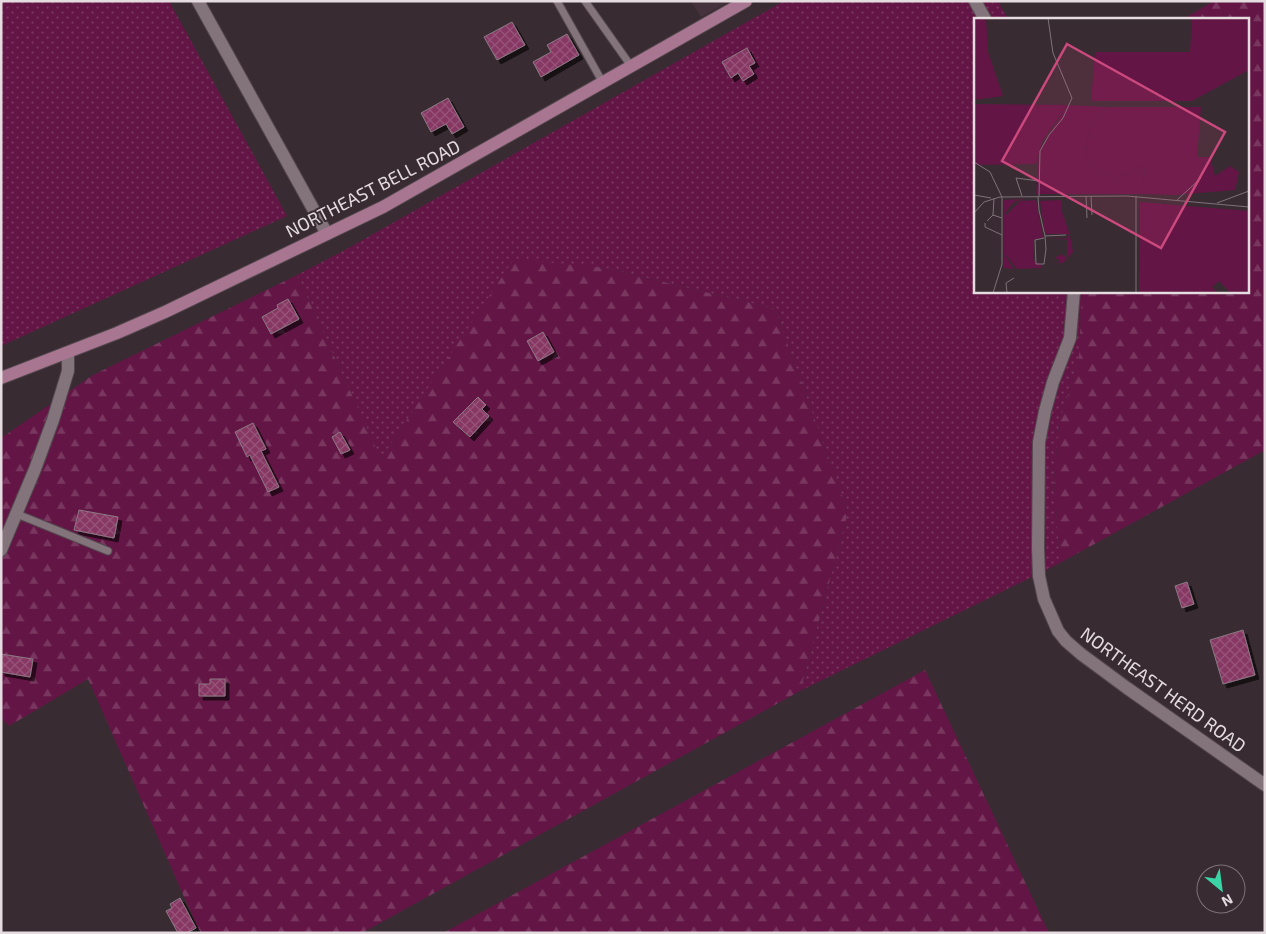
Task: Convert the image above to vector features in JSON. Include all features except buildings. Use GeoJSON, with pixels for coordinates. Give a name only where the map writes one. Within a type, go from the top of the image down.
{"type":"FeatureCollection","features":[{"type":"Feature","properties":{"kind":"main road","name":"NORTHEAST BELL ROAD"},"geometry":{"type":"LineString","coordinates":[[1,378],[68,353],[165,312],[328,234],[433,180],[746,1]]}},
{"type":"Feature","properties":{"kind":"street"},"geometry":{"type":"LineString","coordinates":[[198,1],[328,234]]}},
{"type":"Feature","properties":{"kind":"street"},"geometry":{"type":"LineString","coordinates":[[975,1],[984,18]]}},
{"type":"Feature","properties":{"kind":"street","name":"NORTHEAST HERD ROAD"},"geometry":{"type":"LineString","coordinates":[[1074,292],[1070,338],[1053,382],[1039,442],[1038,548],[1044,599],[1058,631],[1080,654],[1265,785]]}},
{"type":"Feature","properties":{"kind":"street"},"geometry":{"type":"LineString","coordinates":[[1,550],[35,469],[58,404],[68,371],[68,353]]}},
{"type":"Feature","properties":{"kind":"lane"},"geometry":{"type":"LineString","coordinates":[[557,1],[603,82]]}},
{"type":"Feature","properties":{"kind":"lane"},"geometry":{"type":"LineString","coordinates":[[585,1],[631,66]]}},
{"type":"Feature","properties":{"kind":"lane"},"geometry":{"type":"LineString","coordinates":[[17,514],[108,551]]}},
{"type":"Feature","properties":{"kind":"shaded area"},"geometry":{"type":"Polygon","coordinates":[[[691,1],[730,1],[701,17],[691,1]]]}},
{"type":"Feature","properties":{"kind":"green space"},"geometry":{"type":"Polygon","coordinates":[[[1,1],[169,1],[287,216],[1,346],[1,1]]]}},
{"type":"Feature","properties":{"kind":"green space"},"geometry":{"type":"Polygon","coordinates":[[[784,1],[998,1],[1007,18],[974,18],[974,292],[1082,292],[1079,358],[1059,424],[1054,480],[1060,563],[800,691],[848,512],[775,309],[605,268],[514,260],[381,459],[297,275],[345,250],[784,1]]]}},
{"type":"Feature","properties":{"kind":"green space"},"geometry":{"type":"Polygon","coordinates":[[[1214,1],[1265,1],[1265,450],[1060,563],[1054,480],[1059,424],[1079,358],[1082,292],[1248,292],[1248,18],[1185,18],[1214,1]]]}},
{"type":"Feature","properties":{"kind":"green space"},"geometry":{"type":"Polygon","coordinates":[[[514,259],[605,268],[775,309],[848,512],[800,691],[362,933],[200,933],[88,679],[9,726],[1,718],[1,438],[93,375],[297,275],[381,459],[514,259]]]}},
{"type":"Feature","properties":{"kind":"green space"},"geometry":{"type":"Polygon","coordinates":[[[925,670],[1049,933],[443,933],[925,670]]]}}]}
